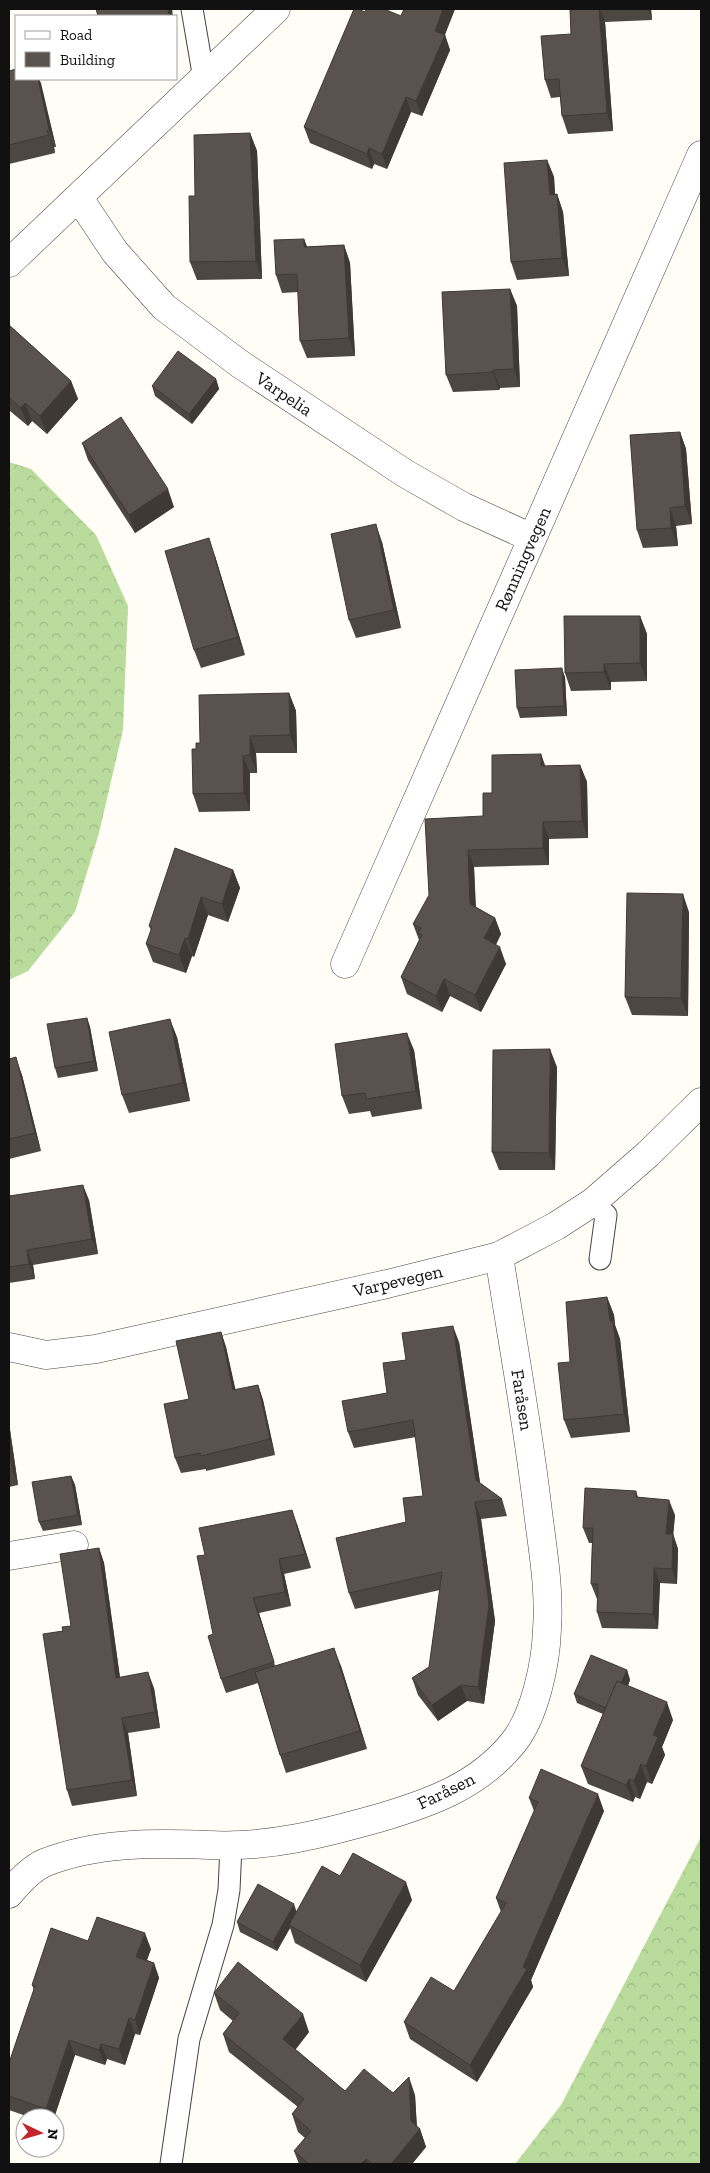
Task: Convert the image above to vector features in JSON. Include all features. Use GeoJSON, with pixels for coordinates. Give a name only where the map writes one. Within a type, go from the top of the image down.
{"type":"FeatureCollection","features":[{"type":"Feature","properties":{"kind":"street"},"geometry":{"type":"LineString","coordinates":[[9,263],[276,9]]}},
{"type":"Feature","properties":{"kind":"street","name":"Rønningvegen"},"geometry":{"type":"LineString","coordinates":[[345,964],[701,155]]}},
{"type":"Feature","properties":{"kind":"street","name":"Varpelia"},"geometry":{"type":"LineString","coordinates":[[79,198],[115,252],[164,306],[246,369],[406,474],[464,507],[532,538]]}},
{"type":"Feature","properties":{"kind":"street","name":"Varpevegen"},"geometry":{"type":"LineString","coordinates":[[9,1347],[46,1355],[96,1349],[499,1256],[549,1230],[592,1202],[648,1154],[701,1102]]}},
{"type":"Feature","properties":{"kind":"street","name":"Faråsen"},"geometry":{"type":"LineString","coordinates":[[9,1894],[42,1864],[89,1852],[132,1844],[232,1846],[276,1843],[325,1833],[412,1808],[470,1783],[493,1765],[515,1741],[529,1714],[542,1672],[548,1630],[546,1577],[533,1473],[499,1256]]}},
{"type":"Feature","properties":{"kind":"street"},"geometry":{"type":"LineString","coordinates":[[9,1556],[74,1545]]}},
{"type":"Feature","properties":{"kind":"lane"},"geometry":{"type":"LineString","coordinates":[[192,9],[204,79]]}},
{"type":"Feature","properties":{"kind":"lane"},"geometry":{"type":"LineString","coordinates":[[592,1202],[606,1215],[600,1259]]}},
{"type":"Feature","properties":{"kind":"lane"},"geometry":{"type":"LineString","coordinates":[[171,2164],[188,2039],[223,1926],[229,1890],[232,1846]]}},
{"type":"Feature","properties":{"kind":"green space"},"geometry":{"type":"Polygon","coordinates":[[[9,462],[31,469],[96,535],[128,606],[123,730],[99,833],[75,912],[28,971],[9,980],[9,462]]]}},
{"type":"Feature","properties":{"kind":"green space"},"geometry":{"type":"Polygon","coordinates":[[[701,1837],[701,2164],[515,2164],[561,2105],[701,1837]]]}},
{"type":"Feature","properties":{"kind":"building"},"geometry":{"type":"Polygon","coordinates":[[[96,9],[168,9],[169,15],[98,15],[96,9]]]}},
{"type":"Feature","properties":{"kind":"building"},"geometry":{"type":"Polygon","coordinates":[[[354,9],[365,12],[366,9],[384,9],[401,16],[404,9],[443,9],[435,31],[445,35],[416,101],[406,97],[382,154],[369,148],[367,154],[304,127],[354,9]]]}},
{"type":"Feature","properties":{"kind":"building"},"geometry":{"type":"Polygon","coordinates":[[[570,9],[599,9],[607,113],[562,116],[559,79],[545,80],[541,36],[571,34],[570,9]]]}},
{"type":"Feature","properties":{"kind":"building"},"geometry":{"type":"Polygon","coordinates":[[[15,69],[15,80],[38,80],[49,135],[9,145],[9,71],[15,69]]]}},
{"type":"Feature","properties":{"kind":"building"},"geometry":{"type":"Polygon","coordinates":[[[250,133],[256,261],[190,262],[189,196],[195,196],[194,135],[250,133]]]}},
{"type":"Feature","properties":{"kind":"building"},"geometry":{"type":"Polygon","coordinates":[[[547,160],[550,195],[557,194],[562,258],[511,262],[504,163],[547,160]]]}},
{"type":"Feature","properties":{"kind":"building"},"geometry":{"type":"Polygon","coordinates":[[[304,239],[304,247],[344,245],[349,338],[300,341],[297,274],[276,275],[274,240],[304,239]]]}},
{"type":"Feature","properties":{"kind":"building"},"geometry":{"type":"Polygon","coordinates":[[[510,289],[514,369],[446,375],[442,292],[510,289]]]}},
{"type":"Feature","properties":{"kind":"building"},"geometry":{"type":"Polygon","coordinates":[[[9,325],[71,381],[40,416],[25,403],[21,408],[9,397],[9,325]]]}},
{"type":"Feature","properties":{"kind":"building"},"geometry":{"type":"Polygon","coordinates":[[[178,351],[216,379],[189,414],[152,386],[178,351]]]}},
{"type":"Feature","properties":{"kind":"building"},"geometry":{"type":"Polygon","coordinates":[[[121,417],[168,489],[129,515],[82,443],[121,417]]]}},
{"type":"Feature","properties":{"kind":"building"},"geometry":{"type":"Polygon","coordinates":[[[680,432],[685,506],[670,508],[671,528],[637,530],[630,435],[680,432]]]}},
{"type":"Feature","properties":{"kind":"building"},"geometry":{"type":"Polygon","coordinates":[[[376,524],[394,610],[349,620],[331,534],[376,524]]]}},
{"type":"Feature","properties":{"kind":"building"},"geometry":{"type":"Polygon","coordinates":[[[209,538],[238,637],[194,650],[165,551],[209,538]]]}},
{"type":"Feature","properties":{"kind":"building"},"geometry":{"type":"Polygon","coordinates":[[[564,616],[640,616],[640,663],[604,664],[604,672],[565,673],[564,616]]]}},
{"type":"Feature","properties":{"kind":"building"},"geometry":{"type":"Polygon","coordinates":[[[562,668],[564,706],[517,708],[515,670],[562,668]]]}},
{"type":"Feature","properties":{"kind":"building"},"geometry":{"type":"Polygon","coordinates":[[[289,693],[290,735],[250,736],[250,755],[243,756],[244,793],[193,794],[192,749],[196,749],[196,743],[200,743],[199,695],[289,693]]]}},
{"type":"Feature","properties":{"kind":"building"},"geometry":{"type":"Polygon","coordinates":[[[541,754],[541,766],[580,765],[582,821],[543,822],[543,848],[468,850],[470,904],[495,918],[484,938],[500,947],[475,995],[444,979],[436,996],[401,977],[422,935],[418,933],[421,928],[413,924],[429,895],[425,819],[483,816],[483,793],[492,793],[492,755],[541,754]]]}},
{"type":"Feature","properties":{"kind":"building"},"geometry":{"type":"Polygon","coordinates":[[[175,848],[233,870],[222,904],[201,897],[188,939],[185,938],[179,955],[146,944],[152,927],[149,926],[175,848]]]}},
{"type":"Feature","properties":{"kind":"building"},"geometry":{"type":"Polygon","coordinates":[[[627,893],[683,894],[681,998],[625,997],[627,893]]]}},
{"type":"Feature","properties":{"kind":"building"},"geometry":{"type":"Polygon","coordinates":[[[87,1018],[94,1061],[55,1068],[47,1024],[87,1018]]]}},
{"type":"Feature","properties":{"kind":"building"},"geometry":{"type":"Polygon","coordinates":[[[170,1019],[183,1083],[122,1095],[109,1032],[170,1019]]]}},
{"type":"Feature","properties":{"kind":"building"},"geometry":{"type":"Polygon","coordinates":[[[407,1033],[416,1091],[366,1099],[365,1093],[342,1096],[335,1044],[407,1033]]]}},
{"type":"Feature","properties":{"kind":"building"},"geometry":{"type":"Polygon","coordinates":[[[550,1049],[549,1153],[492,1152],[493,1050],[550,1049]]]}},
{"type":"Feature","properties":{"kind":"building"},"geometry":{"type":"Polygon","coordinates":[[[16,1057],[35,1133],[9,1139],[9,1059],[16,1057]]]}},
{"type":"Feature","properties":{"kind":"building"},"geometry":{"type":"Polygon","coordinates":[[[83,1185],[92,1239],[27,1250],[29,1264],[9,1267],[9,1196],[83,1185]]]}},
{"type":"Feature","properties":{"kind":"building"},"geometry":{"type":"Polygon","coordinates":[[[607,1297],[610,1321],[613,1321],[624,1414],[564,1420],[558,1363],[570,1362],[566,1302],[607,1297]]]}},
{"type":"Feature","properties":{"kind":"building"},"geometry":{"type":"Polygon","coordinates":[[[453,1326],[476,1480],[502,1499],[475,1502],[489,1604],[478,1687],[461,1685],[432,1705],[412,1678],[429,1667],[442,1572],[349,1593],[336,1538],[406,1522],[403,1498],[423,1496],[413,1420],[348,1432],[342,1401],[387,1393],[383,1363],[406,1360],[402,1333],[453,1326]]]}},
{"type":"Feature","properties":{"kind":"building"},"geometry":{"type":"Polygon","coordinates":[[[221,1332],[233,1390],[258,1385],[270,1439],[201,1456],[200,1453],[175,1458],[164,1404],[189,1399],[176,1341],[221,1332]]]}},
{"type":"Feature","properties":{"kind":"building"},"geometry":{"type":"Polygon","coordinates":[[[9,1447],[12,1469],[9,1469],[9,1447]]]}},
{"type":"Feature","properties":{"kind":"building"},"geometry":{"type":"Polygon","coordinates":[[[71,1476],[78,1515],[39,1522],[32,1482],[71,1476]]]}},
{"type":"Feature","properties":{"kind":"building"},"geometry":{"type":"Polygon","coordinates":[[[585,1488],[636,1491],[636,1497],[669,1500],[666,1534],[673,1534],[672,1569],[654,1568],[653,1614],[597,1612],[598,1584],[591,1584],[593,1528],[583,1528],[585,1488]]]}},
{"type":"Feature","properties":{"kind":"building"},"geometry":{"type":"Polygon","coordinates":[[[292,1510],[305,1554],[279,1559],[285,1592],[253,1598],[274,1662],[221,1679],[208,1636],[213,1634],[197,1556],[205,1555],[199,1528],[292,1510]]]}},
{"type":"Feature","properties":{"kind":"building"},"geometry":{"type":"Polygon","coordinates":[[[99,1548],[116,1678],[148,1672],[155,1712],[122,1718],[132,1780],[67,1790],[43,1634],[63,1631],[62,1627],[71,1626],[60,1554],[99,1548]]]}},
{"type":"Feature","properties":{"kind":"building"},"geometry":{"type":"Polygon","coordinates":[[[334,1648],[360,1731],[280,1755],[255,1672],[334,1648]]]}},
{"type":"Feature","properties":{"kind":"building"},"geometry":{"type":"Polygon","coordinates":[[[591,1655],[627,1670],[621,1683],[617,1681],[606,1708],[574,1694],[591,1655]]]}},
{"type":"Feature","properties":{"kind":"building"},"geometry":{"type":"Polygon","coordinates":[[[617,1681],[667,1702],[653,1735],[658,1737],[646,1766],[641,1764],[634,1781],[629,1779],[626,1785],[581,1766],[617,1681]]]}},
{"type":"Feature","properties":{"kind":"building"},"geometry":{"type":"Polygon","coordinates":[[[541,1769],[598,1794],[523,1967],[527,1969],[470,2065],[404,2022],[431,1977],[454,1991],[506,1903],[496,1898],[538,1802],[529,1798],[541,1769]]]}},
{"type":"Feature","properties":{"kind":"building"},"geometry":{"type":"Polygon","coordinates":[[[353,1853],[406,1882],[360,1965],[289,1925],[322,1866],[340,1876],[353,1853]]]}},
{"type":"Feature","properties":{"kind":"building"},"geometry":{"type":"Polygon","coordinates":[[[258,1884],[294,1904],[273,1942],[237,1922],[258,1884]]]}},
{"type":"Feature","properties":{"kind":"building"},"geometry":{"type":"Polygon","coordinates":[[[97,1917],[145,1933],[136,1957],[154,1963],[135,2020],[129,2018],[119,2049],[101,2044],[99,2050],[69,2040],[46,2108],[9,2096],[9,2063],[35,1986],[32,1985],[51,1928],[88,1941],[97,1917]]]}},
{"type":"Feature","properties":{"kind":"building"},"geometry":{"type":"Polygon","coordinates":[[[238,1962],[303,2014],[283,2039],[345,2091],[364,2069],[393,2093],[409,2077],[411,2121],[420,2129],[391,2164],[373,2164],[366,2159],[361,2164],[309,2164],[294,2151],[311,2131],[292,2114],[304,2099],[223,2034],[239,2013],[214,1993],[238,1962]]]}}]}
